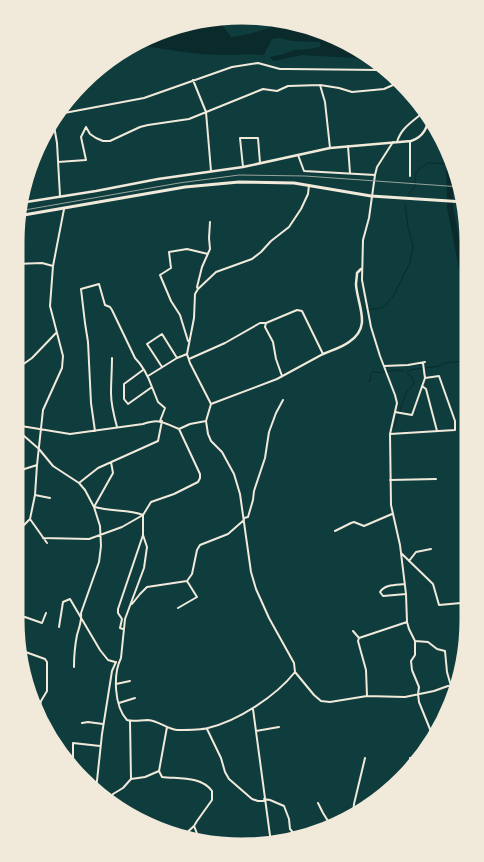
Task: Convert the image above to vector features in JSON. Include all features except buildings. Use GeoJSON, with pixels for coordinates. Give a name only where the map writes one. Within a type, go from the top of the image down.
{"type":"FeatureCollection","features":[{"type":"Feature","properties":{"kind":"highway"},"geometry":{"type":"LineString","coordinates":[[24,215],[144,194],[223,183],[264,181],[309,185],[371,196],[458,202]]}},
{"type":"Feature","properties":{"kind":"street"},"geometry":{"type":"LineString","coordinates":[[64,113],[144,98],[232,67],[258,63],[280,69],[380,70]]}},
{"type":"Feature","properties":{"kind":"street"},"geometry":{"type":"LineString","coordinates":[[193,80],[206,112],[211,171]]}},
{"type":"Feature","properties":{"kind":"street"},"geometry":{"type":"LineString","coordinates":[[58,162],[86,160],[81,137],[86,127],[90,134],[96,138],[103,141],[110,141],[140,127],[189,119],[263,89],[277,91],[288,86],[320,85],[352,92],[384,89],[395,83]]}},
{"type":"Feature","properties":{"kind":"street"},"geometry":{"type":"LineString","coordinates":[[320,85],[325,102],[330,148]]}},
{"type":"Feature","properties":{"kind":"street"},"geometry":{"type":"LineString","coordinates":[[421,114],[405,127],[377,167],[374,175],[368,218],[363,240],[361,269],[371,327],[397,403],[390,434],[392,514],[401,553],[406,594],[407,622],[415,641],[415,655],[411,661],[412,670],[419,687],[418,694],[432,732]]}},
{"type":"Feature","properties":{"kind":"street"},"geometry":{"type":"LineString","coordinates":[[26,202],[96,191],[161,178],[243,167],[330,148],[410,141],[418,139],[422,135],[427,124]]}},
{"type":"Feature","properties":{"kind":"street"},"geometry":{"type":"LineString","coordinates":[[54,127],[57,143],[60,196]]}},
{"type":"Feature","properties":{"kind":"street"},"geometry":{"type":"LineString","coordinates":[[243,167],[240,138],[258,138],[260,163]]}},
{"type":"Feature","properties":{"kind":"street"},"geometry":{"type":"LineString","coordinates":[[410,141],[410,176]]}},
{"type":"Feature","properties":{"kind":"street"},"geometry":{"type":"LineString","coordinates":[[348,146],[350,173]]}},
{"type":"Feature","properties":{"kind":"street"},"geometry":{"type":"LineString","coordinates":[[298,155],[304,171],[374,175]]}},
{"type":"Feature","properties":{"kind":"street"},"geometry":{"type":"LineString","coordinates":[[198,289],[216,272],[252,259],[261,252],[270,241],[289,227],[301,210],[308,194],[309,185]]}},
{"type":"Feature","properties":{"kind":"street"},"geometry":{"type":"LineString","coordinates":[[22,527],[30,518],[35,495],[43,410],[62,368],[63,356],[50,306],[53,266],[64,209]]}},
{"type":"Feature","properties":{"kind":"street"},"geometry":{"type":"LineString","coordinates":[[210,222],[210,249],[201,271],[196,294],[192,332],[187,354],[211,404],[206,421],[208,434],[211,441],[222,452],[234,474],[240,494],[251,572],[256,589],[269,618],[294,663],[295,672],[314,696],[321,701],[330,702],[367,696],[405,697],[451,686],[447,672],[445,651],[437,649],[428,642],[415,641]]}},
{"type":"Feature","properties":{"kind":"street"},"geometry":{"type":"LineString","coordinates":[[189,342],[180,315],[171,301],[160,275],[171,268],[168,252],[186,249],[208,254]]}},
{"type":"Feature","properties":{"kind":"street"},"geometry":{"type":"LineString","coordinates":[[22,264],[42,263],[53,266]]}},
{"type":"Feature","properties":{"kind":"street"},"geometry":{"type":"LineString","coordinates":[[211,404],[256,388],[350,342],[358,334],[361,328],[363,316],[356,285],[357,272],[361,269]]}},
{"type":"Feature","properties":{"kind":"street"},"geometry":{"type":"LineString","coordinates":[[79,483],[98,468],[158,441],[161,421],[165,408],[158,402],[148,376],[135,358],[112,310],[110,307],[105,305],[99,284],[81,289],[88,342],[91,403],[95,431]]}},
{"type":"Feature","properties":{"kind":"street"},"geometry":{"type":"LineString","coordinates":[[189,359],[225,343],[260,323],[266,323],[291,314],[297,310],[302,311],[323,354]]}},
{"type":"Feature","properties":{"kind":"street"},"geometry":{"type":"LineString","coordinates":[[266,323],[265,327],[272,339],[276,359],[282,376]]}},
{"type":"Feature","properties":{"kind":"street"},"geometry":{"type":"LineString","coordinates":[[22,365],[32,358],[56,333]]}},
{"type":"Feature","properties":{"kind":"street"},"geometry":{"type":"LineString","coordinates":[[162,367],[147,344],[162,334],[177,358]]}},
{"type":"Feature","properties":{"kind":"street"},"geometry":{"type":"LineString","coordinates":[[148,376],[177,358],[187,354]]}},
{"type":"Feature","properties":{"kind":"street"},"geometry":{"type":"LineString","coordinates":[[112,358],[113,372],[111,397],[117,427]]}},
{"type":"Feature","properties":{"kind":"street"},"geometry":{"type":"LineString","coordinates":[[384,366],[408,365],[424,362],[425,378],[412,415],[395,412]]}},
{"type":"Feature","properties":{"kind":"street"},"geometry":{"type":"LineString","coordinates":[[143,370],[124,384],[124,398],[128,404],[152,387]]}},
{"type":"Feature","properties":{"kind":"street"},"geometry":{"type":"LineString","coordinates":[[390,434],[455,430],[455,422],[439,376],[425,378]]}},
{"type":"Feature","properties":{"kind":"street"},"geometry":{"type":"LineString","coordinates":[[422,386],[426,389],[437,431]]}},
{"type":"Feature","properties":{"kind":"street"},"geometry":{"type":"LineString","coordinates":[[130,607],[140,594],[147,588],[187,581],[192,574],[197,550],[200,545],[228,534],[248,517],[257,479],[265,458],[269,432],[276,413],[283,400]]}},
{"type":"Feature","properties":{"kind":"street"},"geometry":{"type":"LineString","coordinates":[[22,427],[70,434],[143,424],[153,420],[161,421],[179,430],[200,474],[198,482],[174,494],[151,502],[143,515],[122,526],[84,539],[43,538]]}},
{"type":"Feature","properties":{"kind":"street"},"geometry":{"type":"LineString","coordinates":[[179,430],[190,424],[206,421]]}},
{"type":"Feature","properties":{"kind":"street"},"geometry":{"type":"LineString","coordinates":[[22,433],[39,449],[53,466],[79,483],[85,490],[94,507],[101,534],[98,562],[81,613],[82,619],[77,636],[74,667]]}},
{"type":"Feature","properties":{"kind":"street"},"geometry":{"type":"LineString","coordinates":[[94,507],[113,473],[111,462]]}},
{"type":"Feature","properties":{"kind":"street"},"geometry":{"type":"LineString","coordinates":[[22,470],[37,465]]}},
{"type":"Feature","properties":{"kind":"street"},"geometry":{"type":"LineString","coordinates":[[390,480],[436,479]]}},
{"type":"Feature","properties":{"kind":"street"},"geometry":{"type":"LineString","coordinates":[[35,495],[50,498]]}},
{"type":"Feature","properties":{"kind":"street"},"geometry":{"type":"LineString","coordinates":[[94,507],[107,510],[134,511],[143,515]]}},
{"type":"Feature","properties":{"kind":"street"},"geometry":{"type":"LineString","coordinates":[[335,531],[354,522],[364,526],[392,514]]}},
{"type":"Feature","properties":{"kind":"street"},"geometry":{"type":"LineString","coordinates":[[96,785],[103,724],[112,671],[121,658],[125,619],[144,568],[147,547],[143,535],[143,515]]}},
{"type":"Feature","properties":{"kind":"street"},"geometry":{"type":"LineString","coordinates":[[30,518],[47,543]]}},
{"type":"Feature","properties":{"kind":"street"},"geometry":{"type":"LineString","coordinates":[[124,630],[120,628],[122,619],[118,613],[118,609],[143,535]]}},
{"type":"Feature","properties":{"kind":"street"},"geometry":{"type":"LineString","coordinates":[[409,560],[416,552],[432,549]]}},
{"type":"Feature","properties":{"kind":"street"},"geometry":{"type":"LineString","coordinates":[[401,553],[433,584],[439,605],[461,603],[462,610]]}},
{"type":"Feature","properties":{"kind":"street"},"geometry":{"type":"LineString","coordinates":[[178,608],[197,597],[187,581]]}},
{"type":"Feature","properties":{"kind":"street"},"geometry":{"type":"LineString","coordinates":[[405,584],[387,586],[380,592],[383,596],[406,594]]}},
{"type":"Feature","properties":{"kind":"street"},"geometry":{"type":"LineString","coordinates":[[59,627],[63,602],[70,599],[103,654],[108,660],[117,662]]}},
{"type":"Feature","properties":{"kind":"street"},"geometry":{"type":"LineString","coordinates":[[22,619],[25,618],[42,624],[46,613]]}},
{"type":"Feature","properties":{"kind":"street"},"geometry":{"type":"LineString","coordinates":[[359,638],[407,622]]}},
{"type":"Feature","properties":{"kind":"street"},"geometry":{"type":"LineString","coordinates":[[353,631],[359,638],[358,642],[366,670],[367,696]]}},
{"type":"Feature","properties":{"kind":"street"},"geometry":{"type":"LineString","coordinates":[[24,652],[45,659],[47,662],[47,691],[40,706]]}},
{"type":"Feature","properties":{"kind":"street"},"geometry":{"type":"LineString","coordinates":[[117,662],[116,697],[125,719],[130,721],[154,721],[178,730],[207,729],[242,715],[253,709],[284,684],[295,672]]}},
{"type":"Feature","properties":{"kind":"street"},"geometry":{"type":"LineString","coordinates":[[116,685],[130,681]]}},
{"type":"Feature","properties":{"kind":"street"},"geometry":{"type":"LineString","coordinates":[[119,703],[135,698]]}},
{"type":"Feature","properties":{"kind":"street"},"geometry":{"type":"LineString","coordinates":[[253,709],[269,838]]}},
{"type":"Feature","properties":{"kind":"street"},"geometry":{"type":"LineString","coordinates":[[130,721],[132,779]]}},
{"type":"Feature","properties":{"kind":"street"},"geometry":{"type":"LineString","coordinates":[[82,722],[103,724]]}},
{"type":"Feature","properties":{"kind":"street"},"geometry":{"type":"LineString","coordinates":[[111,797],[113,794],[123,788],[132,779],[145,777],[158,771],[167,727]]}},
{"type":"Feature","properties":{"kind":"street"},"geometry":{"type":"LineString","coordinates":[[256,731],[279,727]]}},
{"type":"Feature","properties":{"kind":"street"},"geometry":{"type":"LineString","coordinates":[[207,729],[221,758],[224,772],[228,780],[252,799],[258,801],[270,800],[284,806],[289,819],[290,829],[294,834]]}},
{"type":"Feature","properties":{"kind":"street"},"geometry":{"type":"LineString","coordinates":[[73,760],[73,743],[100,746]]}},
{"type":"Feature","properties":{"kind":"street"},"geometry":{"type":"LineString","coordinates":[[354,810],[365,758]]}},
{"type":"Feature","properties":{"kind":"street"},"geometry":{"type":"LineString","coordinates":[[158,771],[162,777],[200,781],[208,786],[212,791],[212,800],[194,826],[186,833]]}},
{"type":"Feature","properties":{"kind":"street"},"geometry":{"type":"LineString","coordinates":[[318,803],[328,821],[331,821]]}},
{"type":"Feature","properties":{"kind":"street"},"geometry":{"type":"LineString","coordinates":[[194,826],[198,836]]}},
{"type":"Feature","properties":{"kind":"water"},"geometry":{"type":"Polygon","coordinates":[[[221,23],[231,37],[245,35],[277,25],[299,29],[326,39],[352,51],[363,58],[302,55],[274,61],[270,57],[284,54],[293,50],[320,47],[320,42],[292,41],[280,38],[272,39],[264,55],[204,54],[144,46],[171,34],[199,26],[221,23]]]}},
{"type":"Feature","properties":{"kind":"waterway"},"geometry":{"type":"LineString","coordinates":[[409,194],[415,186],[416,172],[419,169],[428,163],[447,164]]}},
{"type":"Feature","properties":{"kind":"waterway"},"geometry":{"type":"LineString","coordinates":[[449,169],[450,207],[462,268]]}},
{"type":"Feature","properties":{"kind":"waterway"},"geometry":{"type":"LineString","coordinates":[[366,310],[381,308],[386,305],[394,295],[410,262],[413,246],[408,227],[405,203]]}},
{"type":"Feature","properties":{"kind":"waterway"},"geometry":{"type":"LineString","coordinates":[[394,428],[406,393],[414,383],[413,378],[407,373],[410,370],[440,366],[444,363],[462,361]]}},
{"type":"Feature","properties":{"kind":"waterway"},"geometry":{"type":"LineString","coordinates":[[368,382],[371,380],[370,375],[373,372],[396,370],[404,371]]}},
{"type":"Feature","properties":{"kind":"railway"},"geometry":{"type":"LineString","coordinates":[[24,210],[179,183],[239,175],[305,176],[455,187]]}}]}
